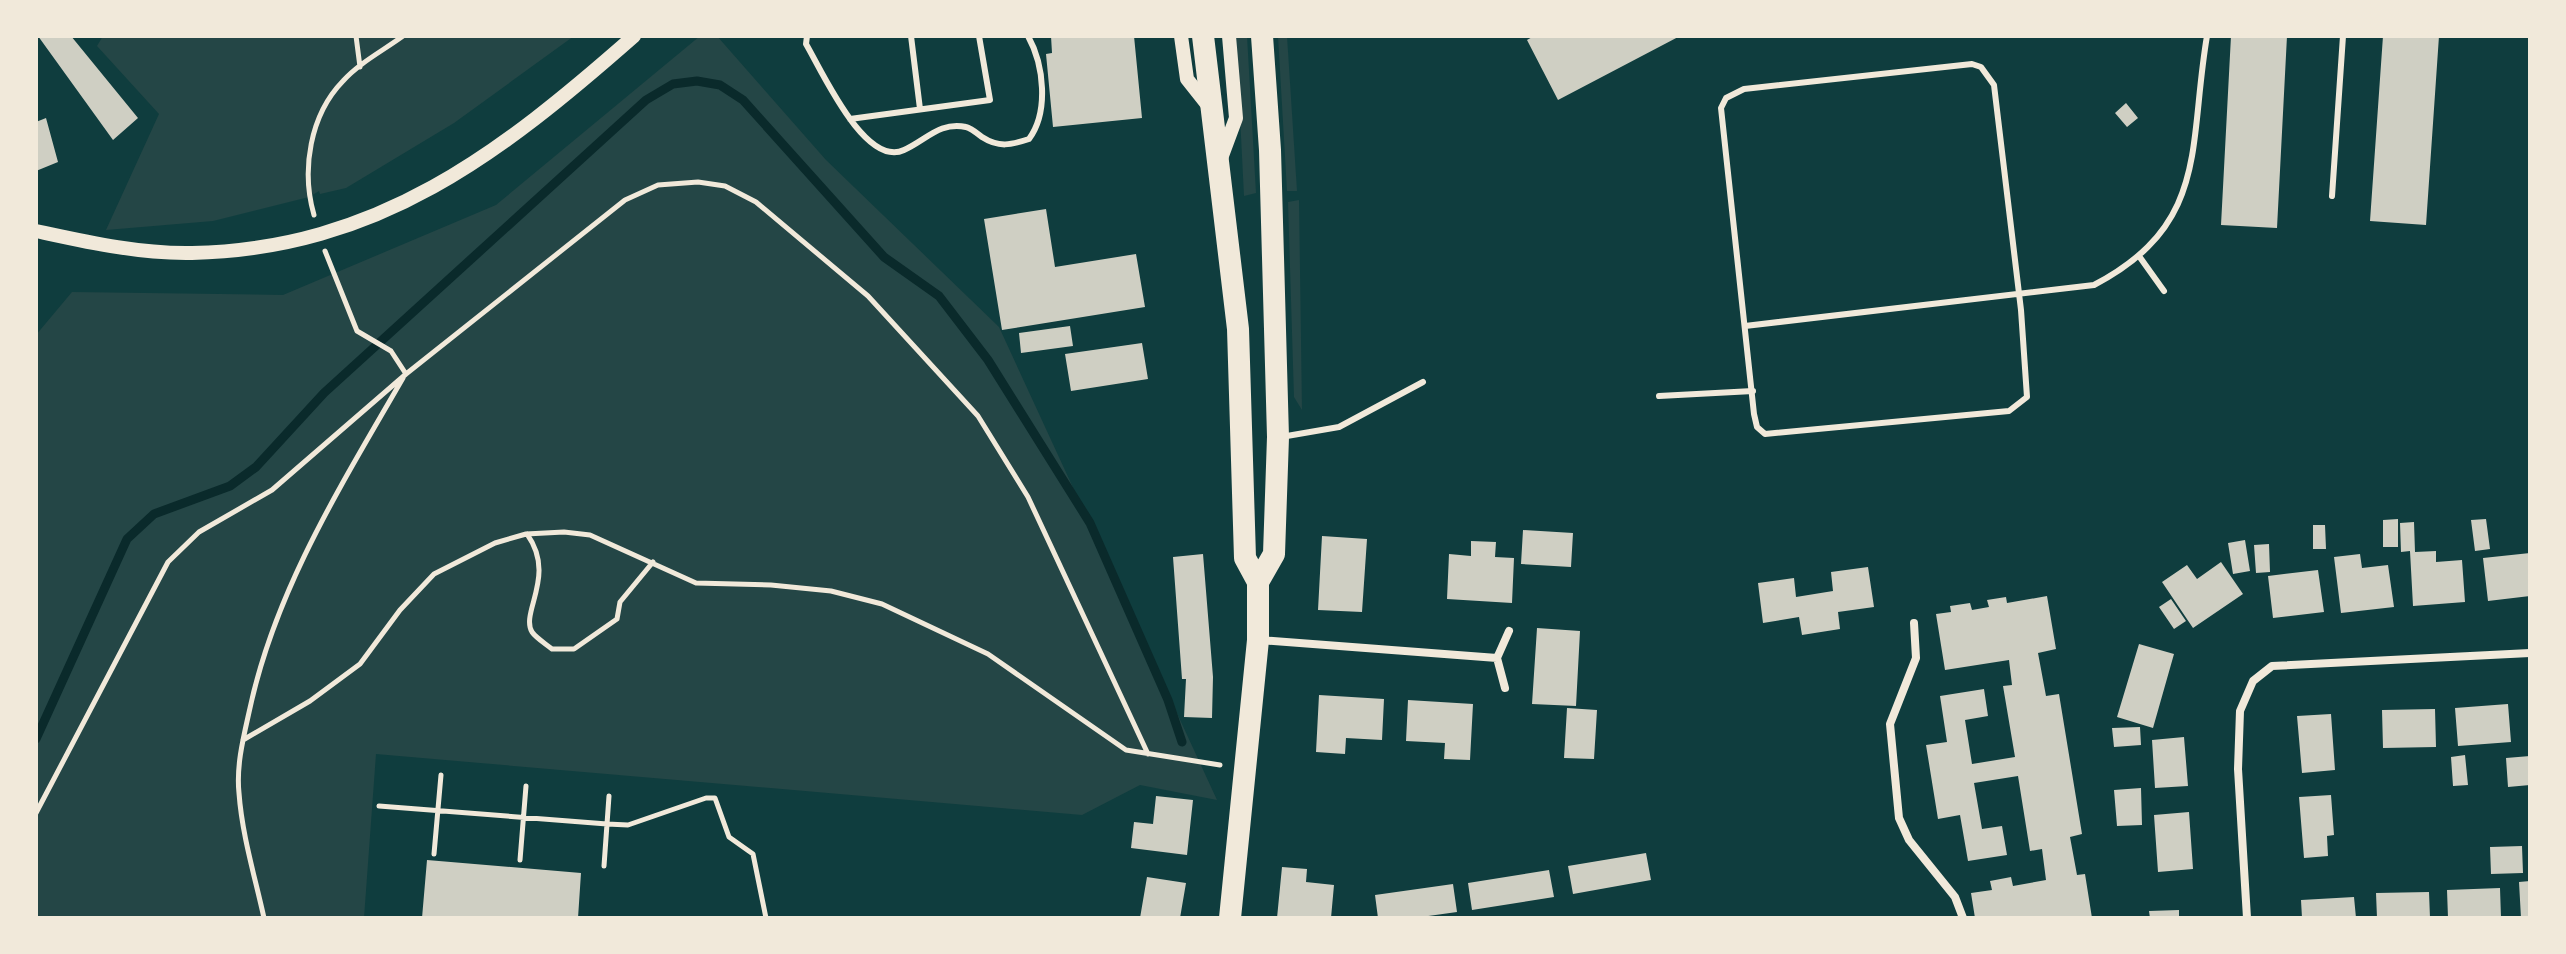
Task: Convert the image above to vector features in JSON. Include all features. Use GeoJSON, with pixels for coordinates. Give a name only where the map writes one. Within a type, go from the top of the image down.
{"type":"FeatureCollection","features":[{"type":"Feature","properties":{"kind":"highway"},"geometry":{"type":"LineString","coordinates":[[1203,36],[1238,329],[1245,558],[1258,582],[1258,640],[1248,769],[1230,918]]}},
{"type":"Feature","properties":{"kind":"highway"},"geometry":{"type":"LineString","coordinates":[[1258,582],[1274,554],[1278,437],[1270,150],[1262,36]]}},
{"type":"Feature","properties":{"kind":"street"},"geometry":{"type":"LineString","coordinates":[[36,231],[106,247],[190,253],[261,248],[320,234],[378,215],[468,168],[546,113],[634,36]]}},
{"type":"Feature","properties":{"kind":"street"},"geometry":{"type":"LineString","coordinates":[[1181,36],[1187,79],[1213,111]]}},
{"type":"Feature","properties":{"kind":"street"},"geometry":{"type":"LineString","coordinates":[[1220,161],[1236,118],[1229,36]]}},
{"type":"Feature","properties":{"kind":"street"},"geometry":{"type":"LineString","coordinates":[[1914,623],[1916,658],[1890,724],[1899,818],[1909,840],[1955,897],[1963,918]]}},
{"type":"Feature","properties":{"kind":"street"},"geometry":{"type":"LineString","coordinates":[[1505,688],[1497,658],[1509,631]]}},
{"type":"Feature","properties":{"kind":"street"},"geometry":{"type":"LineString","coordinates":[[1258,640],[1497,658]]}},
{"type":"Feature","properties":{"kind":"street"},"geometry":{"type":"LineString","coordinates":[[2247,918],[2238,769],[2240,711],[2253,681],[2272,666],[2530,653]]}},
{"type":"Feature","properties":{"kind":"lane"},"geometry":{"type":"LineString","coordinates":[[807,36],[806,44],[850,119],[872,145],[885,152],[904,151],[931,131],[967,127],[990,142],[1007,146],[1029,139],[1043,112],[1036,51],[1028,36]]}},
{"type":"Feature","properties":{"kind":"lane"},"geometry":{"type":"LineString","coordinates":[[911,36],[920,109]]}},
{"type":"Feature","properties":{"kind":"lane"},"geometry":{"type":"LineString","coordinates":[[850,119],[990,100],[979,36]]}},
{"type":"Feature","properties":{"kind":"lane"},"geometry":{"type":"LineString","coordinates":[[1745,326],[2094,285],[2139,256],[2172,215],[2191,175],[2198,91],[2207,36]]}},
{"type":"Feature","properties":{"kind":"lane"},"geometry":{"type":"LineString","coordinates":[[2332,196],[2343,36]]}},
{"type":"Feature","properties":{"kind":"lane"},"geometry":{"type":"LineString","coordinates":[[1972,64],[1981,67],[1994,85],[2029,386],[2027,397],[2009,411],[1774,435],[1757,427],[1745,326],[1721,108],[1726,98],[1744,89],[1972,64]]}},
{"type":"Feature","properties":{"kind":"lane"},"geometry":{"type":"LineString","coordinates":[[2139,256],[2164,291]]}},
{"type":"Feature","properties":{"kind":"lane"},"geometry":{"type":"LineString","coordinates":[[1278,437],[1339,427],[1423,382]]}},
{"type":"Feature","properties":{"kind":"lane"},"geometry":{"type":"LineString","coordinates":[[1659,396],[1753,391]]}},
{"type":"Feature","properties":{"kind":"path"},"geometry":{"type":"LineString","coordinates":[[356,36],[360,67]]}},
{"type":"Feature","properties":{"kind":"path"},"geometry":{"type":"LineString","coordinates":[[403,36],[344,80],[321,110],[310,147],[309,197],[357,331],[391,351],[406,374]]}},
{"type":"Feature","properties":{"kind":"path"},"geometry":{"type":"LineString","coordinates":[[36,813],[168,562],[199,532],[272,490],[406,374],[625,200],[658,185],[698,182],[725,186],[756,202],[868,296],[978,416],[1028,497],[1148,754]]}},
{"type":"Feature","properties":{"kind":"path"},"geometry":{"type":"LineString","coordinates":[[264,918],[238,791],[243,740],[274,618],[308,546],[406,374]]}},
{"type":"Feature","properties":{"kind":"path"},"geometry":{"type":"LineString","coordinates":[[243,740],[310,701],[360,664],[400,610],[434,574],[495,543],[526,534],[590,535],[696,583],[801,588],[882,604],[988,654],[1126,750],[1248,769]]}},
{"type":"Feature","properties":{"kind":"path"},"geometry":{"type":"LineString","coordinates":[[526,534],[538,549],[540,561],[537,598],[529,618],[532,632],[552,649],[574,649],[617,619],[620,602],[653,562]]}},
{"type":"Feature","properties":{"kind":"path"},"geometry":{"type":"LineString","coordinates":[[434,854],[441,775]]}},
{"type":"Feature","properties":{"kind":"path"},"geometry":{"type":"LineString","coordinates":[[520,860],[526,786]]}},
{"type":"Feature","properties":{"kind":"path"},"geometry":{"type":"LineString","coordinates":[[604,866],[609,796]]}},
{"type":"Feature","properties":{"kind":"path"},"geometry":{"type":"LineString","coordinates":[[379,806],[628,825],[706,798],[715,798],[729,837],[753,854],[766,918]]}},
{"type":"Feature","properties":{"kind":"shaded area"},"geometry":{"type":"Polygon","coordinates":[[[103,36],[574,36],[454,123],[346,188],[320,194],[319,191],[309,197],[213,221],[106,230],[159,114],[97,46],[103,36]]]}},
{"type":"Feature","properties":{"kind":"shaded area"},"geometry":{"type":"Polygon","coordinates":[[[700,36],[717,36],[826,160],[999,327],[1217,800],[1140,785],[1082,815],[376,754],[364,918],[36,918],[36,335],[72,292],[283,295],[496,205],[700,36]]]}},
{"type":"Feature","properties":{"kind":"shaded area"},"geometry":{"type":"Polygon","coordinates":[[[1236,36],[1247,36],[1256,193],[1244,196],[1236,36]]]}},
{"type":"Feature","properties":{"kind":"shaded area"},"geometry":{"type":"Polygon","coordinates":[[[1278,36],[1287,36],[1297,191],[1287,191],[1278,36]]]}},
{"type":"Feature","properties":{"kind":"shaded area"},"geometry":{"type":"Polygon","coordinates":[[[1299,200],[1302,410],[1294,397],[1288,202],[1299,200]]]}},
{"type":"Feature","properties":{"kind":"building"},"geometry":{"type":"Polygon","coordinates":[[[38,36],[71,36],[138,118],[113,140],[38,36]]]}},
{"type":"Feature","properties":{"kind":"building"},"geometry":{"type":"Polygon","coordinates":[[[1051,36],[1134,36],[1142,118],[1053,127],[1046,54],[1052,53],[1051,36]]]}},
{"type":"Feature","properties":{"kind":"building"},"geometry":{"type":"Polygon","coordinates":[[[1534,36],[1680,36],[1558,100],[1527,40],[1534,36]]]}},
{"type":"Feature","properties":{"kind":"building"},"geometry":{"type":"Polygon","coordinates":[[[2231,36],[2287,36],[2277,228],[2221,225],[2231,36]]]}},
{"type":"Feature","properties":{"kind":"building"},"geometry":{"type":"Polygon","coordinates":[[[2383,36],[2439,36],[2426,225],[2370,221],[2383,36]]]}},
{"type":"Feature","properties":{"kind":"building"},"geometry":{"type":"Polygon","coordinates":[[[2126,103],[2138,118],[2127,127],[2115,113],[2126,103]]]}},
{"type":"Feature","properties":{"kind":"building"},"geometry":{"type":"Polygon","coordinates":[[[46,118],[58,162],[36,171],[36,122],[46,118]]]}},
{"type":"Feature","properties":{"kind":"building"},"geometry":{"type":"Polygon","coordinates":[[[1046,209],[1055,267],[1136,254],[1145,307],[1002,330],[984,219],[1046,209]]]}},
{"type":"Feature","properties":{"kind":"building"},"geometry":{"type":"Polygon","coordinates":[[[1070,326],[1073,346],[1021,353],[1019,333],[1070,326]]]}},
{"type":"Feature","properties":{"kind":"building"},"geometry":{"type":"Polygon","coordinates":[[[1142,343],[1148,379],[1071,391],[1065,354],[1142,343]]]}},
{"type":"Feature","properties":{"kind":"building"},"geometry":{"type":"Polygon","coordinates":[[[2398,519],[2398,547],[2383,547],[2383,520],[2398,519]]]}},
{"type":"Feature","properties":{"kind":"building"},"geometry":{"type":"Polygon","coordinates":[[[2486,519],[2490,549],[2475,551],[2471,520],[2486,519]]]}},
{"type":"Feature","properties":{"kind":"building"},"geometry":{"type":"Polygon","coordinates":[[[2414,522],[2415,552],[2436,551],[2436,562],[2462,560],[2465,602],[2413,606],[2410,551],[2401,552],[2400,523],[2414,522]]]}},
{"type":"Feature","properties":{"kind":"building"},"geometry":{"type":"Polygon","coordinates":[[[2313,525],[2325,525],[2326,549],[2313,549],[2313,525]]]}},
{"type":"Feature","properties":{"kind":"building"},"geometry":{"type":"Polygon","coordinates":[[[1523,530],[1573,533],[1571,567],[1521,564],[1523,530]]]}},
{"type":"Feature","properties":{"kind":"building"},"geometry":{"type":"Polygon","coordinates":[[[1322,536],[1367,539],[1362,612],[1318,610],[1322,536]]]}},
{"type":"Feature","properties":{"kind":"building"},"geometry":{"type":"Polygon","coordinates":[[[2245,540],[2250,571],[2233,574],[2228,543],[2245,540]]]}},
{"type":"Feature","properties":{"kind":"building"},"geometry":{"type":"Polygon","coordinates":[[[1471,541],[1496,542],[1495,557],[1514,558],[1512,603],[1447,599],[1449,554],[1471,556],[1471,541]]]}},
{"type":"Feature","properties":{"kind":"building"},"geometry":{"type":"Polygon","coordinates":[[[2269,544],[2270,572],[2256,573],[2254,545],[2269,544]]]}},
{"type":"Feature","properties":{"kind":"building"},"geometry":{"type":"Polygon","coordinates":[[[2530,553],[2530,596],[2488,601],[2483,558],[2530,553]]]}},
{"type":"Feature","properties":{"kind":"building"},"geometry":{"type":"Polygon","coordinates":[[[1203,554],[1213,677],[1212,718],[1184,717],[1186,679],[1182,679],[1173,557],[1203,554]]]}},
{"type":"Feature","properties":{"kind":"building"},"geometry":{"type":"Polygon","coordinates":[[[2360,554],[2362,568],[2388,565],[2394,607],[2341,613],[2334,557],[2360,554]]]}},
{"type":"Feature","properties":{"kind":"building"},"geometry":{"type":"Polygon","coordinates":[[[2221,562],[2243,594],[2193,628],[2162,582],[2187,565],[2197,579],[2221,562]]]}},
{"type":"Feature","properties":{"kind":"building"},"geometry":{"type":"Polygon","coordinates":[[[1868,567],[1874,607],[1838,612],[1840,629],[1802,635],[1799,617],[1763,623],[1758,583],[1794,578],[1796,597],[1833,591],[1831,572],[1868,567]]]}},
{"type":"Feature","properties":{"kind":"building"},"geometry":{"type":"Polygon","coordinates":[[[2318,570],[2324,612],[2273,618],[2268,576],[2318,570]]]}},
{"type":"Feature","properties":{"kind":"building"},"geometry":{"type":"Polygon","coordinates":[[[2047,596],[2056,649],[2038,653],[2046,696],[2059,694],[2082,834],[2070,837],[2077,875],[2085,874],[2092,918],[1975,918],[1971,893],[1992,890],[1990,881],[2011,877],[2013,886],[2046,880],[2042,849],[2030,851],[2018,776],[1974,783],[1982,829],[2002,826],[2007,855],[1968,861],[1960,815],[1938,819],[1926,745],[1947,742],[1940,696],[1984,689],[1988,716],[1965,720],[1972,764],[2015,757],[2003,686],[2012,685],[2009,660],[1945,670],[1936,614],[1951,612],[1950,606],[1970,603],[1972,610],[1989,607],[1987,600],[2006,597],[2007,603],[2047,596]]]}},
{"type":"Feature","properties":{"kind":"building"},"geometry":{"type":"Polygon","coordinates":[[[2171,599],[2186,621],[2174,629],[2159,607],[2171,599]]]}},
{"type":"Feature","properties":{"kind":"building"},"geometry":{"type":"Polygon","coordinates":[[[1537,628],[1580,631],[1576,706],[1532,704],[1537,628]]]}},
{"type":"Feature","properties":{"kind":"building"},"geometry":{"type":"Polygon","coordinates":[[[2139,644],[2174,654],[2153,728],[2117,717],[2139,644]]]}},
{"type":"Feature","properties":{"kind":"building"},"geometry":{"type":"Polygon","coordinates":[[[1319,695],[1384,699],[1382,740],[1346,738],[1345,754],[1316,752],[1319,695]]]}},
{"type":"Feature","properties":{"kind":"building"},"geometry":{"type":"Polygon","coordinates":[[[1408,700],[1473,704],[1470,760],[1444,759],[1445,743],[1406,741],[1408,700]]]}},
{"type":"Feature","properties":{"kind":"building"},"geometry":{"type":"Polygon","coordinates":[[[2508,704],[2511,742],[2458,746],[2455,708],[2508,704]]]}},
{"type":"Feature","properties":{"kind":"building"},"geometry":{"type":"Polygon","coordinates":[[[1567,708],[1597,710],[1594,759],[1564,758],[1567,708]]]}},
{"type":"Feature","properties":{"kind":"building"},"geometry":{"type":"Polygon","coordinates":[[[2435,709],[2436,747],[2383,748],[2382,710],[2435,709]]]}},
{"type":"Feature","properties":{"kind":"building"},"geometry":{"type":"Polygon","coordinates":[[[2331,714],[2335,770],[2302,773],[2297,716],[2331,714]]]}},
{"type":"Feature","properties":{"kind":"building"},"geometry":{"type":"Polygon","coordinates":[[[2140,727],[2141,745],[2114,747],[2112,728],[2140,727]]]}},
{"type":"Feature","properties":{"kind":"building"},"geometry":{"type":"Polygon","coordinates":[[[2184,737],[2188,786],[2155,788],[2152,740],[2184,737]]]}},
{"type":"Feature","properties":{"kind":"building"},"geometry":{"type":"Polygon","coordinates":[[[2465,755],[2468,785],[2453,786],[2451,757],[2465,755]]]}},
{"type":"Feature","properties":{"kind":"building"},"geometry":{"type":"Polygon","coordinates":[[[2530,756],[2530,785],[2508,787],[2506,758],[2530,756]]]}},
{"type":"Feature","properties":{"kind":"building"},"geometry":{"type":"Polygon","coordinates":[[[2141,788],[2142,825],[2117,826],[2114,790],[2141,788]]]}},
{"type":"Feature","properties":{"kind":"building"},"geometry":{"type":"Polygon","coordinates":[[[2331,795],[2334,835],[2327,836],[2328,856],[2304,858],[2299,797],[2331,795]]]}},
{"type":"Feature","properties":{"kind":"building"},"geometry":{"type":"Polygon","coordinates":[[[1156,796],[1193,800],[1187,855],[1131,848],[1134,822],[1153,824],[1156,796]]]}},
{"type":"Feature","properties":{"kind":"building"},"geometry":{"type":"Polygon","coordinates":[[[2189,812],[2193,869],[2158,872],[2154,815],[2189,812]]]}},
{"type":"Feature","properties":{"kind":"building"},"geometry":{"type":"Polygon","coordinates":[[[2522,846],[2523,873],[2491,874],[2490,847],[2522,846]]]}},
{"type":"Feature","properties":{"kind":"building"},"geometry":{"type":"Polygon","coordinates":[[[1646,853],[1651,880],[1573,894],[1568,866],[1646,853]]]}},
{"type":"Feature","properties":{"kind":"building"},"geometry":{"type":"Polygon","coordinates":[[[427,860],[581,873],[578,918],[422,918],[427,860]]]}},
{"type":"Feature","properties":{"kind":"building"},"geometry":{"type":"Polygon","coordinates":[[[1282,867],[1307,869],[1306,882],[1334,885],[1331,918],[1277,918],[1282,867]]]}},
{"type":"Feature","properties":{"kind":"building"},"geometry":{"type":"Polygon","coordinates":[[[1549,870],[1554,897],[1472,910],[1468,883],[1549,870]]]}},
{"type":"Feature","properties":{"kind":"building"},"geometry":{"type":"Polygon","coordinates":[[[1147,877],[1186,883],[1180,918],[1140,918],[1147,877]]]}},
{"type":"Feature","properties":{"kind":"building"},"geometry":{"type":"Polygon","coordinates":[[[2530,881],[2530,918],[2521,918],[2519,882],[2530,881]]]}},
{"type":"Feature","properties":{"kind":"building"},"geometry":{"type":"Polygon","coordinates":[[[1453,884],[1457,912],[1414,918],[1378,918],[1375,895],[1453,884]]]}},
{"type":"Feature","properties":{"kind":"building"},"geometry":{"type":"Polygon","coordinates":[[[2500,888],[2501,918],[2448,918],[2447,890],[2500,888]]]}},
{"type":"Feature","properties":{"kind":"building"},"geometry":{"type":"Polygon","coordinates":[[[2429,892],[2430,918],[2377,918],[2376,893],[2429,892]]]}},
{"type":"Feature","properties":{"kind":"building"},"geometry":{"type":"Polygon","coordinates":[[[2354,897],[2356,918],[2302,918],[2301,900],[2354,897]]]}},
{"type":"Feature","properties":{"kind":"building"},"geometry":{"type":"Polygon","coordinates":[[[2179,910],[2179,918],[2150,918],[2149,911],[2179,910]]]}},
{"type":"Feature","properties":{"kind":"waterway"},"geometry":{"type":"LineString","coordinates":[[36,739],[127,539],[154,514],[230,486],[256,467],[324,393],[646,100],[673,84],[697,81],[720,85],[743,100],[884,257],[939,296],[988,360],[1090,523],[1168,700],[1182,742]]}}]}
